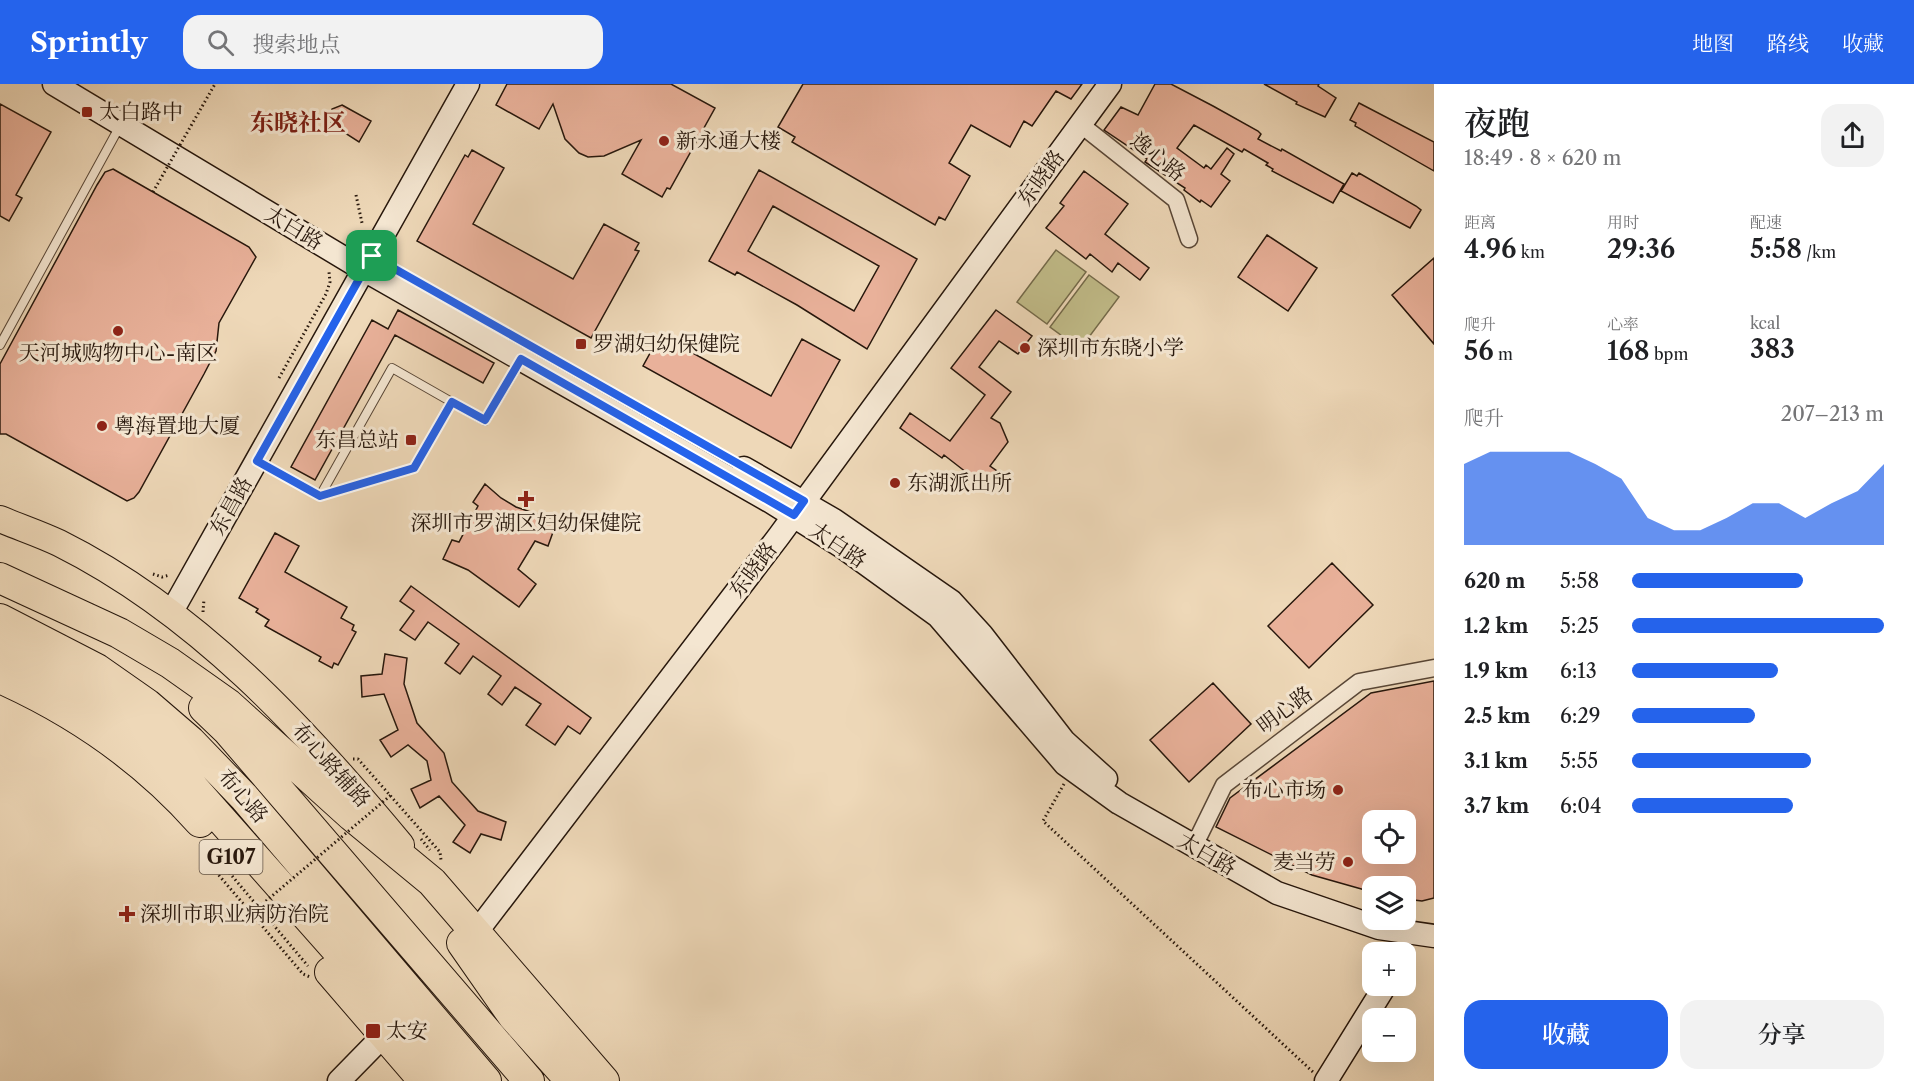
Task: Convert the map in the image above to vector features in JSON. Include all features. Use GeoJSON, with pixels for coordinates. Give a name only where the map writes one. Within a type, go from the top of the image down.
{"type":"FeatureCollection","features":[{"type":"Feature","properties":{"kind":"highway","name":"布心路"},"geometry":{"type":"LineString","coordinates":[[0,578],[150,650],[220,698],[352,816],[436,872]]}},
{"type":"Feature","properties":{"kind":"highway","name":"布心路"},"geometry":{"type":"LineString","coordinates":[[65,609],[146,660],[228,731],[529,1081]]}},
{"type":"Feature","properties":{"kind":"highway","name":"布心路"},"geometry":{"type":"LineString","coordinates":[[0,619],[57,647],[105,675],[147,704],[197,747],[244,797],[486,1081]]}},
{"type":"Feature","properties":{"kind":"highway"},"geometry":{"type":"LineString","coordinates":[[0,650],[84,694],[159,749],[453,1081]]}},
{"type":"Feature","properties":{"kind":"highway","name":"G107"},"geometry":{"type":"LineString","coordinates":[[0,678],[40,697],[88,726],[150,772],[216,839],[424,1081]]}},
{"type":"Feature","properties":{"kind":"highway","name":"布心路辅路"},"geometry":{"type":"LineString","coordinates":[[436,872],[475,934],[604,1081]]}},
{"type":"Feature","properties":{"kind":"highway"},"geometry":{"type":"LineString","coordinates":[[436,872],[468,955],[513,1016],[571,1081]]}},
{"type":"Feature","properties":{"kind":"main road","name":"太白路"},"geometry":{"type":"LineString","coordinates":[[54,84],[799,508],[944,594],[974,625],[1064,741],[1112,784],[1199,836],[1293,885],[1362,909]]}},
{"type":"Feature","properties":{"kind":"main road","name":"太白路"},"geometry":{"type":"LineString","coordinates":[[84,84],[368,263]]}},
{"type":"Feature","properties":{"kind":"main road","name":"东昌路"},"geometry":{"type":"LineString","coordinates":[[171,613],[468,84]]}},
{"type":"Feature","properties":{"kind":"main road","name":"东晓路"},"geometry":{"type":"LineString","coordinates":[[475,934],[799,508],[1110,84]]}},
{"type":"Feature","properties":{"kind":"main road","name":"太白路"},"geometry":{"type":"LineString","coordinates":[[799,508],[938,616],[1065,764],[1092,786],[1277,893],[1379,928],[1418,931]]}},
{"type":"Feature","properties":{"kind":"main road","name":"布心路辅路"},"geometry":{"type":"LineString","coordinates":[[0,519],[76,553],[112,573],[171,613],[238,668],[436,872]]}},
{"type":"Feature","properties":{"kind":"main road"},"geometry":{"type":"LineString","coordinates":[[1321,1077],[1378,996]]}},
{"type":"Feature","properties":{"kind":"main road"},"geometry":{"type":"LineString","coordinates":[[339,1081],[384,1035]]}},
{"type":"Feature","properties":{"kind":"street","name":"逸心路"},"geometry":{"type":"LineString","coordinates":[[1080,124],[1176,200],[1190,239]]}},
{"type":"Feature","properties":{"kind":"street","name":"明心路"},"geometry":{"type":"LineString","coordinates":[[1199,836],[1224,785],[1359,682],[1434,668]]}},
{"type":"Feature","properties":{"kind":"lane"},"geometry":{"type":"LineString","coordinates":[[0,345],[121,123]]}},
{"type":"Feature","properties":{"kind":"lane"},"geometry":{"type":"LineString","coordinates":[[320,496],[392,368],[485,420],[525,353]]}},
{"type":"Feature","properties":{"kind":"lane"},"geometry":{"type":"LineString","coordinates":[[257,461],[320,496],[414,468],[452,402]]}},
{"type":"Feature","properties":{"kind":"path"},"geometry":{"type":"LineString","coordinates":[[153,192],[215,84]]}},
{"type":"Feature","properties":{"kind":"path"},"geometry":{"type":"LineString","coordinates":[[356,195],[362,223]]}},
{"type":"Feature","properties":{"kind":"path"},"geometry":{"type":"LineString","coordinates":[[279,379],[326,294],[330,282],[328,269]]}},
{"type":"Feature","properties":{"kind":"path"},"geometry":{"type":"LineString","coordinates":[[146,571],[162,577],[169,576],[175,567]]}},
{"type":"Feature","properties":{"kind":"path"},"geometry":{"type":"LineString","coordinates":[[358,759],[440,852],[436,872]]}},
{"type":"Feature","properties":{"kind":"path"},"geometry":{"type":"LineString","coordinates":[[1066,780],[1043,821],[1321,1077]]}},
{"type":"Feature","properties":{"kind":"path"},"geometry":{"type":"LineString","coordinates":[[259,907],[391,795]]}},
{"type":"Feature","properties":{"kind":"path"},"geometry":{"type":"LineString","coordinates":[[309,967],[203,842],[211,866],[303,974],[312,978]]}},
{"type":"Feature","properties":{"kind":"shaded area"},"geometry":{"type":"Polygon","coordinates":[[[1056,250],[1086,272],[1047,324],[1017,302],[1056,250]]]}},
{"type":"Feature","properties":{"kind":"shaded area"},"geometry":{"type":"Polygon","coordinates":[[[1089,275],[1119,297],[1080,349],[1050,327],[1089,275]]]}},
{"type":"Feature","properties":{"kind":"building","name":"新永通大楼"},"geometry":{"type":"Polygon","coordinates":[[[507,84],[671,84],[715,108],[670,189],[667,188],[662,197],[622,174],[641,140],[604,156],[588,157],[579,153],[565,139],[553,104],[539,129],[496,105],[507,84]]]}},
{"type":"Feature","properties":{"kind":"building"},"geometry":{"type":"Polygon","coordinates":[[[803,84],[1082,84],[1071,99],[1056,91],[1032,126],[1024,121],[1010,147],[971,125],[949,163],[970,176],[945,220],[939,217],[935,225],[792,142],[795,137],[778,127],[803,84]]]}},
{"type":"Feature","properties":{"kind":"building"},"geometry":{"type":"Polygon","coordinates":[[[1155,84],[1171,84],[1213,106],[1258,131],[1261,134],[1258,139],[1281,151],[1282,149],[1344,184],[1333,203],[1272,171],[1273,169],[1266,165],[1268,163],[1244,149],[1242,152],[1194,125],[1177,148],[1204,168],[1206,165],[1211,169],[1227,148],[1234,154],[1221,174],[1230,181],[1211,207],[1201,200],[1200,202],[1184,190],[1185,188],[1145,162],[1147,159],[1104,130],[1121,107],[1138,115],[1155,84]]]}},
{"type":"Feature","properties":{"kind":"building"},"geometry":{"type":"Polygon","coordinates":[[[1264,84],[1319,84],[1318,86],[1336,98],[1325,117],[1296,104],[1297,102],[1264,84]]]}},
{"type":"Feature","properties":{"kind":"building"},"geometry":{"type":"Polygon","coordinates":[[[1359,103],[1434,142],[1434,171],[1355,126],[1356,123],[1350,120],[1359,103]]]}},
{"type":"Feature","properties":{"kind":"building"},"geometry":{"type":"Polygon","coordinates":[[[0,104],[51,132],[16,195],[22,198],[9,221],[0,216],[0,104]]]}},
{"type":"Feature","properties":{"kind":"building"},"geometry":{"type":"Polygon","coordinates":[[[342,105],[371,121],[359,142],[331,124],[329,119],[332,109],[342,105]]]}},
{"type":"Feature","properties":{"kind":"building"},"geometry":{"type":"Polygon","coordinates":[[[472,150],[504,168],[473,224],[573,279],[604,224],[639,243],[635,250],[639,251],[591,338],[417,241],[465,155],[468,157],[472,150]]]}},
{"type":"Feature","properties":{"kind":"building","name":"天河城购物中心-南区"},"geometry":{"type":"Polygon","coordinates":[[[113,169],[249,247],[256,257],[219,323],[216,351],[204,374],[139,492],[127,501],[6,434],[0,434],[0,364],[97,185],[105,172],[113,169]]]}},
{"type":"Feature","properties":{"kind":"building"},"geometry":{"type":"Polygon","coordinates":[[[759,170],[917,259],[867,349],[797,305],[737,272],[735,275],[709,261],[759,170]],[[773,206],[748,251],[854,311],[879,266],[773,206]]]}},
{"type":"Feature","properties":{"kind":"building"},"geometry":{"type":"Polygon","coordinates":[[[1084,171],[1128,204],[1105,234],[1149,268],[1140,280],[1118,263],[1112,272],[1090,254],[1086,259],[1046,228],[1064,206],[1060,203],[1084,171]]]}},
{"type":"Feature","properties":{"kind":"building"},"geometry":{"type":"Polygon","coordinates":[[[1352,173],[1357,176],[1359,173],[1421,210],[1410,228],[1341,191],[1352,173]]]}},
{"type":"Feature","properties":{"kind":"building"},"geometry":{"type":"Polygon","coordinates":[[[1267,235],[1317,268],[1288,311],[1238,277],[1267,235]]]}},
{"type":"Feature","properties":{"kind":"building"},"geometry":{"type":"Polygon","coordinates":[[[1434,258],[1434,344],[1392,295],[1434,258]]]}},
{"type":"Feature","properties":{"kind":"building"},"geometry":{"type":"Polygon","coordinates":[[[398,310],[494,363],[483,383],[395,335],[315,480],[291,467],[372,320],[388,329],[398,310]]]}},
{"type":"Feature","properties":{"kind":"building"},"geometry":{"type":"Polygon","coordinates":[[[996,310],[1032,336],[1018,354],[999,341],[979,367],[1011,392],[991,418],[1000,423],[1008,442],[990,466],[1000,473],[989,490],[944,455],[942,458],[900,428],[910,413],[950,441],[985,395],[951,368],[996,310]]]}},
{"type":"Feature","properties":{"kind":"building"},"geometry":{"type":"Polygon","coordinates":[[[660,335],[771,396],[802,339],[840,360],[791,448],[643,366],[660,335]]]}},
{"type":"Feature","properties":{"kind":"building"},"geometry":{"type":"Polygon","coordinates":[[[485,484],[516,507],[557,521],[548,546],[535,541],[518,569],[536,584],[519,607],[468,570],[443,559],[452,540],[459,542],[478,506],[473,502],[485,484]]]}},
{"type":"Feature","properties":{"kind":"building"},"geometry":{"type":"Polygon","coordinates":[[[275,533],[299,546],[285,572],[347,607],[341,618],[354,625],[352,630],[356,632],[338,665],[334,663],[332,668],[319,661],[321,657],[265,626],[269,620],[256,612],[258,609],[239,598],[275,533]]]}},
{"type":"Feature","properties":{"kind":"building"},"geometry":{"type":"Polygon","coordinates":[[[1332,563],[1373,605],[1309,668],[1268,626],[1332,563]]]}},
{"type":"Feature","properties":{"kind":"building"},"geometry":{"type":"Polygon","coordinates":[[[411,586],[591,718],[580,734],[568,726],[555,745],[526,725],[541,704],[515,687],[502,705],[488,694],[501,676],[473,656],[460,674],[445,663],[459,644],[428,622],[415,640],[400,630],[414,611],[400,601],[411,586]]]}},
{"type":"Feature","properties":{"kind":"building"},"geometry":{"type":"Polygon","coordinates":[[[385,654],[407,658],[404,684],[417,723],[444,753],[452,782],[478,811],[506,822],[501,840],[481,834],[470,853],[453,842],[465,825],[439,796],[420,808],[411,789],[431,780],[427,761],[408,745],[391,757],[380,740],[398,730],[384,694],[362,697],[361,676],[382,674],[385,654]]]}},
{"type":"Feature","properties":{"kind":"building","name":"布心市场"},"geometry":{"type":"Polygon","coordinates":[[[1434,681],[1434,898],[1416,900],[1416,876],[1362,876],[1362,889],[1312,875],[1216,827],[1230,798],[1371,693],[1434,681]]]}},
{"type":"Feature","properties":{"kind":"building"},"geometry":{"type":"Polygon","coordinates":[[[1213,683],[1251,724],[1189,782],[1150,740],[1213,683]]]}},
{"type":"Feature","properties":{"kind":"place","name":"太白路中"},"geometry":{"type":"Point","coordinates":[87,112]}},
{"type":"Feature","properties":{"kind":"place","name":"新永通大楼"},"geometry":{"type":"Point","coordinates":[664,141]}},
{"type":"Feature","properties":{"kind":"place","name":"天河城购物中心-南区"},"geometry":{"type":"Point","coordinates":[118,331]}},
{"type":"Feature","properties":{"kind":"place","name":"罗湖妇幼保健院"},"geometry":{"type":"Point","coordinates":[581,344]}},
{"type":"Feature","properties":{"kind":"place","name":"深圳市东晓小学"},"geometry":{"type":"Point","coordinates":[1025,348]}},
{"type":"Feature","properties":{"kind":"place","name":"粤海置地大厦"},"geometry":{"type":"Point","coordinates":[102,426]}},
{"type":"Feature","properties":{"kind":"place","name":"东昌总站"},"geometry":{"type":"Point","coordinates":[411,440]}},
{"type":"Feature","properties":{"kind":"place","name":"东湖派出所"},"geometry":{"type":"Point","coordinates":[895,483]}},
{"type":"Feature","properties":{"kind":"place","name":"深圳市罗湖区妇幼保健院"},"geometry":{"type":"Point","coordinates":[526,499]}},
{"type":"Feature","properties":{"kind":"place","name":"布心市场"},"geometry":{"type":"Point","coordinates":[1338,790]}},
{"type":"Feature","properties":{"kind":"place","name":"麦当劳"},"geometry":{"type":"Point","coordinates":[1348,862]}},
{"type":"Feature","properties":{"kind":"place","name":"深圳市职业病防治院"},"geometry":{"type":"Point","coordinates":[127,914]}},
{"type":"Feature","properties":{"kind":"place","name":"太安"},"geometry":{"type":"Point","coordinates":[373,1031]}},
{"type":"Feature","properties":{"kind":"district","name":"东晓社区"},"geometry":{"type":"Point","coordinates":[298,123]}},
{"type":"Feature","properties":{"kind":"route"},"geometry":{"type":"LineString","coordinates":[[372,256],[804,501],[794,515],[521,359],[485,420],[452,402],[414,468],[320,496],[257,461],[372,256]]}}]}
